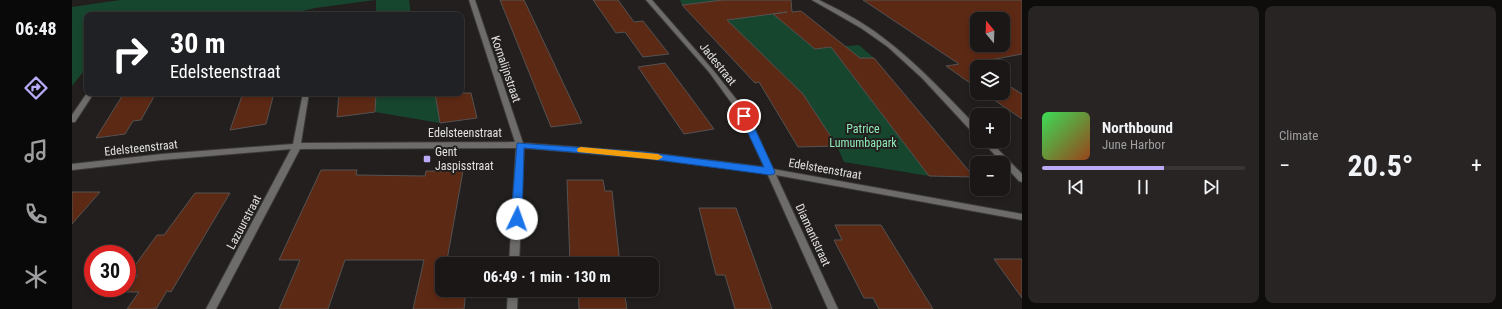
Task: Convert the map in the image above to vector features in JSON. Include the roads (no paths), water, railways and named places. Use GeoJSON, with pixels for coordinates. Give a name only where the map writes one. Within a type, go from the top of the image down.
{"type":"FeatureCollection","features":[{"type":"Feature","properties":{"kind":"street","name":"Kornalijnstraat"},"geometry":{"type":"LineString","coordinates":[[472,0],[520,145]]}},
{"type":"Feature","properties":{"kind":"street","name":"Jadestraat"},"geometry":{"type":"LineString","coordinates":[[649,0],[711,71],[744,116],[770,172]]}},
{"type":"Feature","properties":{"kind":"street"},"geometry":{"type":"LineString","coordinates":[[815,0],[856,22],[890,46],[922,74],[970,125]]}},
{"type":"Feature","properties":{"kind":"street"},"geometry":{"type":"LineString","coordinates":[[72,120],[89,96]]}},
{"type":"Feature","properties":{"kind":"street","name":"Lazuurstraat"},"geometry":{"type":"LineString","coordinates":[[211,309],[297,146],[305,96]]}},
{"type":"Feature","properties":{"kind":"street","name":"Edelsteenstraat"},"geometry":{"type":"LineString","coordinates":[[72,167],[297,146],[520,145],[643,155],[770,172],[1022,217]]}},
{"type":"Feature","properties":{"kind":"street"},"geometry":{"type":"LineString","coordinates":[[514,257],[520,145]]}},
{"type":"Feature","properties":{"kind":"street"},"geometry":{"type":"LineString","coordinates":[[993,148],[1022,179]]}},
{"type":"Feature","properties":{"kind":"street","name":"Diamantstraat"},"geometry":{"type":"LineString","coordinates":[[770,172],[833,309]]}},
{"type":"Feature","properties":{"kind":"street"},"geometry":{"type":"LineString","coordinates":[[512,309],[513,297]]}},
{"type":"Feature","properties":{"kind":"place","name":"Gent Jaspisstraat"},"geometry":{"type":"Point","coordinates":[427,159]}},
{"type":"Feature","properties":{"kind":"park label","name":"Patrice Lumumbapark"},"geometry":{"type":"Point","coordinates":[863,136]}}]}
